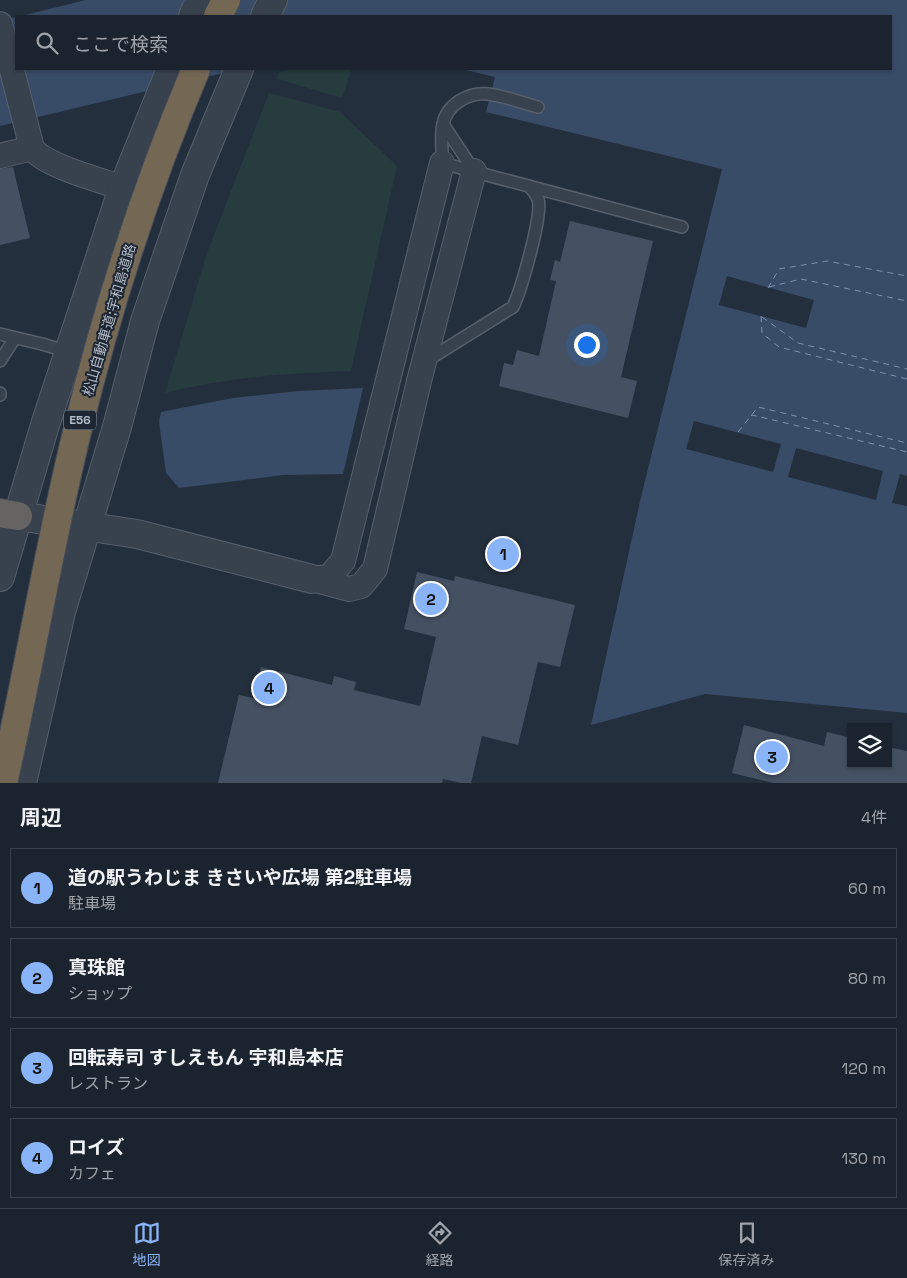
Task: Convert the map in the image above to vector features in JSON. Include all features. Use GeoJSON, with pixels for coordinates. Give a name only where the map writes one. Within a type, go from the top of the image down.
{"type":"FeatureCollection","features":[{"type":"Feature","properties":{"kind":"highway"},"geometry":{"type":"LineString","coordinates":[[218,15],[226,0]]}},
{"type":"Feature","properties":{"kind":"highway","name":"松山自動車道;宇和島道路"},"geometry":{"type":"LineString","coordinates":[[3,783],[48,560],[78,428],[108,312],[144,202],[174,121],[196,70]]}},
{"type":"Feature","properties":{"kind":"street"},"geometry":{"type":"LineString","coordinates":[[193,15],[200,0]]}},
{"type":"Feature","properties":{"kind":"street"},"geometry":{"type":"LineString","coordinates":[[266,15],[273,0]]}},
{"type":"Feature","properties":{"kind":"street"},"geometry":{"type":"LineString","coordinates":[[0,24],[30,138],[36,153],[49,161],[123,188]]}},
{"type":"Feature","properties":{"kind":"street"},"geometry":{"type":"LineString","coordinates":[[22,783],[58,624],[145,321],[195,175],[238,71]]}},
{"type":"Feature","properties":{"kind":"street"},"geometry":{"type":"LineString","coordinates":[[0,576],[9,514],[69,352],[123,188],[166,81]]}},
{"type":"Feature","properties":{"kind":"street"},"geometry":{"type":"LineString","coordinates":[[0,156],[30,138]]}},
{"type":"Feature","properties":{"kind":"street"},"geometry":{"type":"LineString","coordinates":[[312,579],[329,576],[343,562],[442,163]]}},
{"type":"Feature","properties":{"kind":"street"},"geometry":{"type":"LineString","coordinates":[[9,514],[137,534],[349,589],[361,586],[375,569],[424,362],[474,171]]}},
{"type":"Feature","properties":{"kind":"lane"},"geometry":{"type":"LineString","coordinates":[[538,107],[487,94],[468,96],[460,100],[447,114],[443,124],[442,163],[682,227]]}},
{"type":"Feature","properties":{"kind":"lane"},"geometry":{"type":"LineString","coordinates":[[443,124],[474,171]]}},
{"type":"Feature","properties":{"kind":"lane"},"geometry":{"type":"LineString","coordinates":[[424,362],[513,307],[520,293],[539,214],[538,198],[529,186]]}},
{"type":"Feature","properties":{"kind":"lane"},"geometry":{"type":"LineString","coordinates":[[0,334],[69,352]]}},
{"type":"Feature","properties":{"kind":"lane"},"geometry":{"type":"LineString","coordinates":[[0,361],[15,338]]}},
{"type":"Feature","properties":{"kind":"green space"},"geometry":{"type":"Polygon","coordinates":[[[288,70],[352,70],[342,98],[277,79],[279,72],[288,70]]]}},
{"type":"Feature","properties":{"kind":"green space"},"geometry":{"type":"Polygon","coordinates":[[[269,93],[340,112],[397,166],[351,371],[257,377],[211,383],[165,393],[207,253],[269,93]]]}},
{"type":"Feature","properties":{"kind":"water"},"geometry":{"type":"Polygon","coordinates":[[[86,0],[907,0],[907,713],[705,694],[591,725],[641,497],[722,169],[486,112],[495,77],[465,70],[892,70],[892,15],[25,15],[86,0]]]}},
{"type":"Feature","properties":{"kind":"water"},"geometry":{"type":"Polygon","coordinates":[[[15,17],[15,70],[236,70],[0,126],[0,22],[15,17]]]}},
{"type":"Feature","properties":{"kind":"water"},"geometry":{"type":"Polygon","coordinates":[[[363,388],[343,474],[283,475],[179,488],[166,473],[159,422],[161,412],[233,398],[299,391],[363,388]]]}},
{"type":"Feature","properties":{"kind":"pier"},"geometry":{"type":"Polygon","coordinates":[[[727,276],[814,300],[806,328],[719,305],[727,276]]]}},
{"type":"Feature","properties":{"kind":"pier"},"geometry":{"type":"Polygon","coordinates":[[[694,421],[781,444],[773,472],[686,449],[694,421]]]}},
{"type":"Feature","properties":{"kind":"pier"},"geometry":{"type":"Polygon","coordinates":[[[796,448],[883,471],[876,500],[788,477],[796,448]]]}},
{"type":"Feature","properties":{"kind":"pier"},"geometry":{"type":"Polygon","coordinates":[[[900,474],[907,476],[907,506],[892,503],[900,474]]]}},
{"type":"Feature","properties":{"kind":"building"},"geometry":{"type":"Polygon","coordinates":[[[13,167],[30,238],[0,245],[0,169],[13,167]]]}},
{"type":"Feature","properties":{"kind":"building"},"geometry":{"type":"Polygon","coordinates":[[[570,221],[653,241],[621,377],[637,381],[628,418],[499,386],[504,363],[513,365],[517,350],[539,356],[556,281],[550,280],[555,260],[560,262],[570,221]]]}},
{"type":"Feature","properties":{"kind":"building"},"geometry":{"type":"Polygon","coordinates":[[[417,572],[454,581],[455,576],[575,605],[560,667],[538,662],[518,745],[482,736],[471,783],[443,779],[442,783],[218,783],[239,695],[253,698],[261,667],[332,685],[334,676],[356,682],[354,690],[420,706],[436,637],[404,629],[417,572]]]}},
{"type":"Feature","properties":{"kind":"building"},"geometry":{"type":"Polygon","coordinates":[[[744,725],[824,746],[827,732],[847,737],[847,768],[892,768],[892,748],[907,751],[907,783],[773,783],[732,773],[744,725]]]}},
{"type":"Feature","properties":{"kind":"ferry route"},"geometry":{"type":"LineString","coordinates":[[768,288],[779,269],[827,261],[907,276]]}},
{"type":"Feature","properties":{"kind":"ferry route"},"geometry":{"type":"LineString","coordinates":[[769,287],[801,279],[907,301]]}},
{"type":"Feature","properties":{"kind":"ferry route"},"geometry":{"type":"LineString","coordinates":[[761,316],[762,333],[779,347],[907,379]]}},
{"type":"Feature","properties":{"kind":"ferry route"},"geometry":{"type":"LineString","coordinates":[[762,317],[798,343],[907,369]]}},
{"type":"Feature","properties":{"kind":"ferry route"},"geometry":{"type":"LineString","coordinates":[[738,432],[758,407],[907,443]]}},
{"type":"Feature","properties":{"kind":"ferry route"},"geometry":{"type":"LineString","coordinates":[[751,416],[907,452]]}},
{"type":"Feature","properties":{"kind":"place","name":"道の駅うわじま きさいや広場 第2駐車場"},"geometry":{"type":"Point","coordinates":[503,554]}},
{"type":"Feature","properties":{"kind":"place","name":"真珠館"},"geometry":{"type":"Point","coordinates":[431,599]}},
{"type":"Feature","properties":{"kind":"place","name":"ロイズ"},"geometry":{"type":"Point","coordinates":[269,688]}},
{"type":"Feature","properties":{"kind":"place","name":"回転寿司 すしえもん 宇和島本店"},"geometry":{"type":"Point","coordinates":[772,757]}}]}
